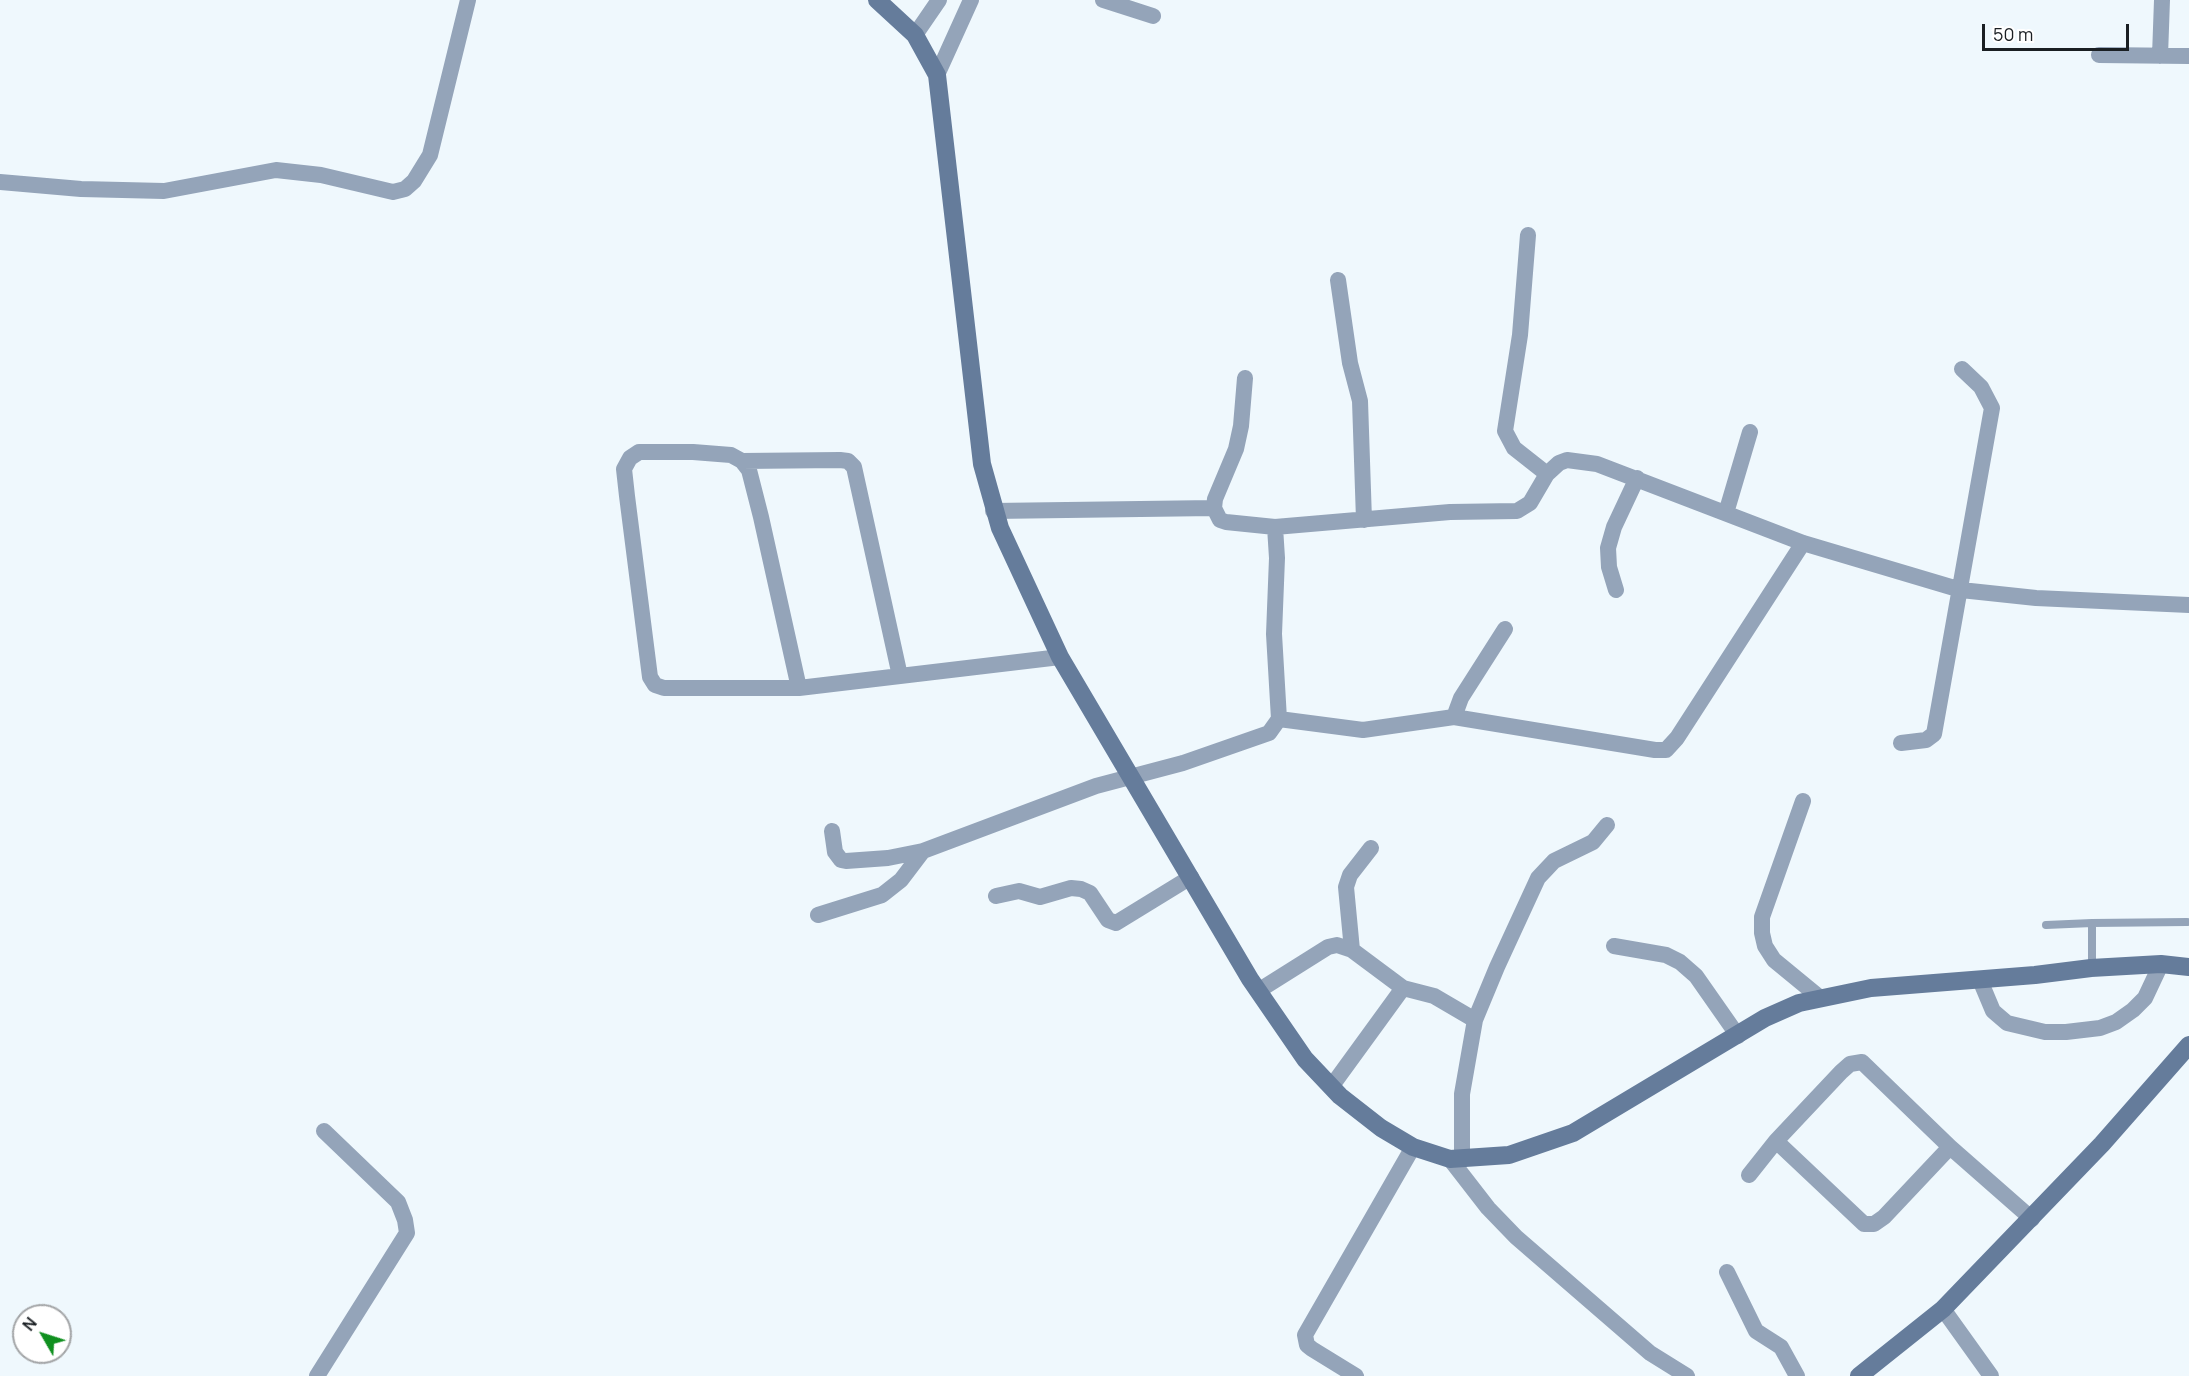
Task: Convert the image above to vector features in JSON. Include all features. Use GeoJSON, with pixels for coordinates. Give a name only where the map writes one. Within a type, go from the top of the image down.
{"type":"FeatureCollection","features":[{"type":"Feature","properties":{"kind":"main road"},"geometry":{"type":"LineString","coordinates":[[877,0],[915,36],[938,75],[982,464],[993,511],[1060,657],[1258,991],[1305,1059],[1331,1087],[1381,1128],[1413,1147],[1456,1160],[1509,1155],[1573,1133],[1779,1011],[1819,997],[1871,988],[1980,980],[2091,968],[2165,964],[2189,967]]}},
{"type":"Feature","properties":{"kind":"main road"},"geometry":{"type":"LineString","coordinates":[[2165,964],[2189,954]]}},
{"type":"Feature","properties":{"kind":"main road"},"geometry":{"type":"LineString","coordinates":[[1859,1376],[1943,1309],[2032,1219],[2189,1046]]}},
{"type":"Feature","properties":{"kind":"street"},"geometry":{"type":"LineString","coordinates":[[0,182],[81,189],[165,191],[276,170],[321,175],[393,192],[405,189],[414,181],[430,155],[468,0]]}},
{"type":"Feature","properties":{"kind":"street"},"geometry":{"type":"LineString","coordinates":[[915,36],[939,0]]}},
{"type":"Feature","properties":{"kind":"street"},"geometry":{"type":"LineString","coordinates":[[938,75],[971,0]]}},
{"type":"Feature","properties":{"kind":"street"},"geometry":{"type":"LineString","coordinates":[[1102,0],[1153,16]]}},
{"type":"Feature","properties":{"kind":"street"},"geometry":{"type":"LineString","coordinates":[[2160,56],[2162,0]]}},
{"type":"Feature","properties":{"kind":"street"},"geometry":{"type":"LineString","coordinates":[[2099,55],[2189,56]]}},
{"type":"Feature","properties":{"kind":"street"},"geometry":{"type":"LineString","coordinates":[[1528,235],[1520,335],[1505,431],[1514,448],[1547,474]]}},
{"type":"Feature","properties":{"kind":"street"},"geometry":{"type":"LineString","coordinates":[[1338,280],[1350,363],[1360,401],[1364,520]]}},
{"type":"Feature","properties":{"kind":"street"},"geometry":{"type":"LineString","coordinates":[[1901,743],[1926,740],[1934,734],[1992,408],[1981,387],[1962,369]]}},
{"type":"Feature","properties":{"kind":"street"},"geometry":{"type":"LineString","coordinates":[[1245,378],[1238,438],[1215,499],[1214,508],[1220,520],[1226,522],[1275,527],[1450,512],[1517,511],[1530,503],[1547,474],[1559,463],[1576,461],[1597,464],[1636,478],[1803,543],[1961,590],[2036,598],[2189,605]]}},
{"type":"Feature","properties":{"kind":"street"},"geometry":{"type":"LineString","coordinates":[[1726,513],[1750,432]]}},
{"type":"Feature","properties":{"kind":"street"},"geometry":{"type":"LineString","coordinates":[[799,688],[749,470],[742,461],[731,455],[639,452],[625,464],[650,677],[655,685],[664,688],[799,688],[1060,657]]}},
{"type":"Feature","properties":{"kind":"street"},"geometry":{"type":"LineString","coordinates":[[742,461],[840,460],[848,461],[854,467],[900,676]]}},
{"type":"Feature","properties":{"kind":"street"},"geometry":{"type":"LineString","coordinates":[[1616,590],[1609,567],[1608,548],[1614,527],[1636,478]]}},
{"type":"Feature","properties":{"kind":"street"},"geometry":{"type":"LineString","coordinates":[[993,511],[1214,508]]}},
{"type":"Feature","properties":{"kind":"street"},"geometry":{"type":"LineString","coordinates":[[832,831],[835,852],[841,860],[888,858],[923,851],[1096,786],[1215,753],[1269,734],[1279,719],[1274,634],[1275,527]]}},
{"type":"Feature","properties":{"kind":"street"},"geometry":{"type":"LineString","coordinates":[[1279,719],[1363,730],[1454,717],[1666,750],[1677,738],[1803,543]]}},
{"type":"Feature","properties":{"kind":"street"},"geometry":{"type":"LineString","coordinates":[[1454,717],[1461,698],[1505,629]]}},
{"type":"Feature","properties":{"kind":"street"},"geometry":{"type":"LineString","coordinates":[[1803,801],[1762,917],[1762,933],[1765,946],[1774,960],[1819,997]]}},
{"type":"Feature","properties":{"kind":"street"},"geometry":{"type":"LineString","coordinates":[[1607,825],[1593,842],[1554,861],[1538,878],[1475,1020],[1462,1094],[1456,1160],[1488,1209],[1508,1229],[1650,1353],[1687,1376]]}},
{"type":"Feature","properties":{"kind":"street"},"geometry":{"type":"LineString","coordinates":[[1352,950],[1346,887],[1350,875],[1371,848]]}},
{"type":"Feature","properties":{"kind":"street"},"geometry":{"type":"LineString","coordinates":[[818,915],[882,895],[901,880],[923,851]]}},
{"type":"Feature","properties":{"kind":"street"},"geometry":{"type":"LineString","coordinates":[[996,896],[1019,891],[1040,897],[1071,888],[1081,889],[1090,893],[1108,920],[1116,923],[1191,877]]}},
{"type":"Feature","properties":{"kind":"street"},"geometry":{"type":"LineString","coordinates":[[1258,991],[1329,947],[1337,945],[1352,950],[1403,988],[1434,996],[1475,1020]]}},
{"type":"Feature","properties":{"kind":"street"},"geometry":{"type":"LineString","coordinates":[[1614,946],[1666,955],[1680,962],[1696,976],[1738,1036]]}},
{"type":"Feature","properties":{"kind":"street"},"geometry":{"type":"LineString","coordinates":[[1980,980],[1993,1011],[2007,1023],[2045,1032],[2066,1032],[2100,1028],[2116,1022],[2145,998],[2165,964]]}},
{"type":"Feature","properties":{"kind":"street"},"geometry":{"type":"LineString","coordinates":[[1331,1087],[1403,988]]}},
{"type":"Feature","properties":{"kind":"street"},"geometry":{"type":"LineString","coordinates":[[1749,1175],[1776,1141],[1841,1072],[1850,1064],[1862,1062],[1950,1147],[2032,1219]]}},
{"type":"Feature","properties":{"kind":"street"},"geometry":{"type":"LineString","coordinates":[[317,1376],[407,1233],[398,1202],[324,1131]]}},
{"type":"Feature","properties":{"kind":"street"},"geometry":{"type":"LineString","coordinates":[[1776,1141],[1864,1224],[1874,1224],[1884,1217],[1950,1147]]}},
{"type":"Feature","properties":{"kind":"street"},"geometry":{"type":"LineString","coordinates":[[1356,1376],[1307,1345],[1305,1335],[1413,1147]]}},
{"type":"Feature","properties":{"kind":"street"},"geometry":{"type":"LineString","coordinates":[[1727,1272],[1756,1331],[1781,1347],[1797,1376]]}},
{"type":"Feature","properties":{"kind":"street"},"geometry":{"type":"LineString","coordinates":[[1943,1309],[1991,1376]]}},
{"type":"Feature","properties":{"kind":"lane"},"geometry":{"type":"LineString","coordinates":[[2046,925],[2187,922]]}},
{"type":"Feature","properties":{"kind":"lane"},"geometry":{"type":"LineString","coordinates":[[2091,968],[2092,923]]}}]}
